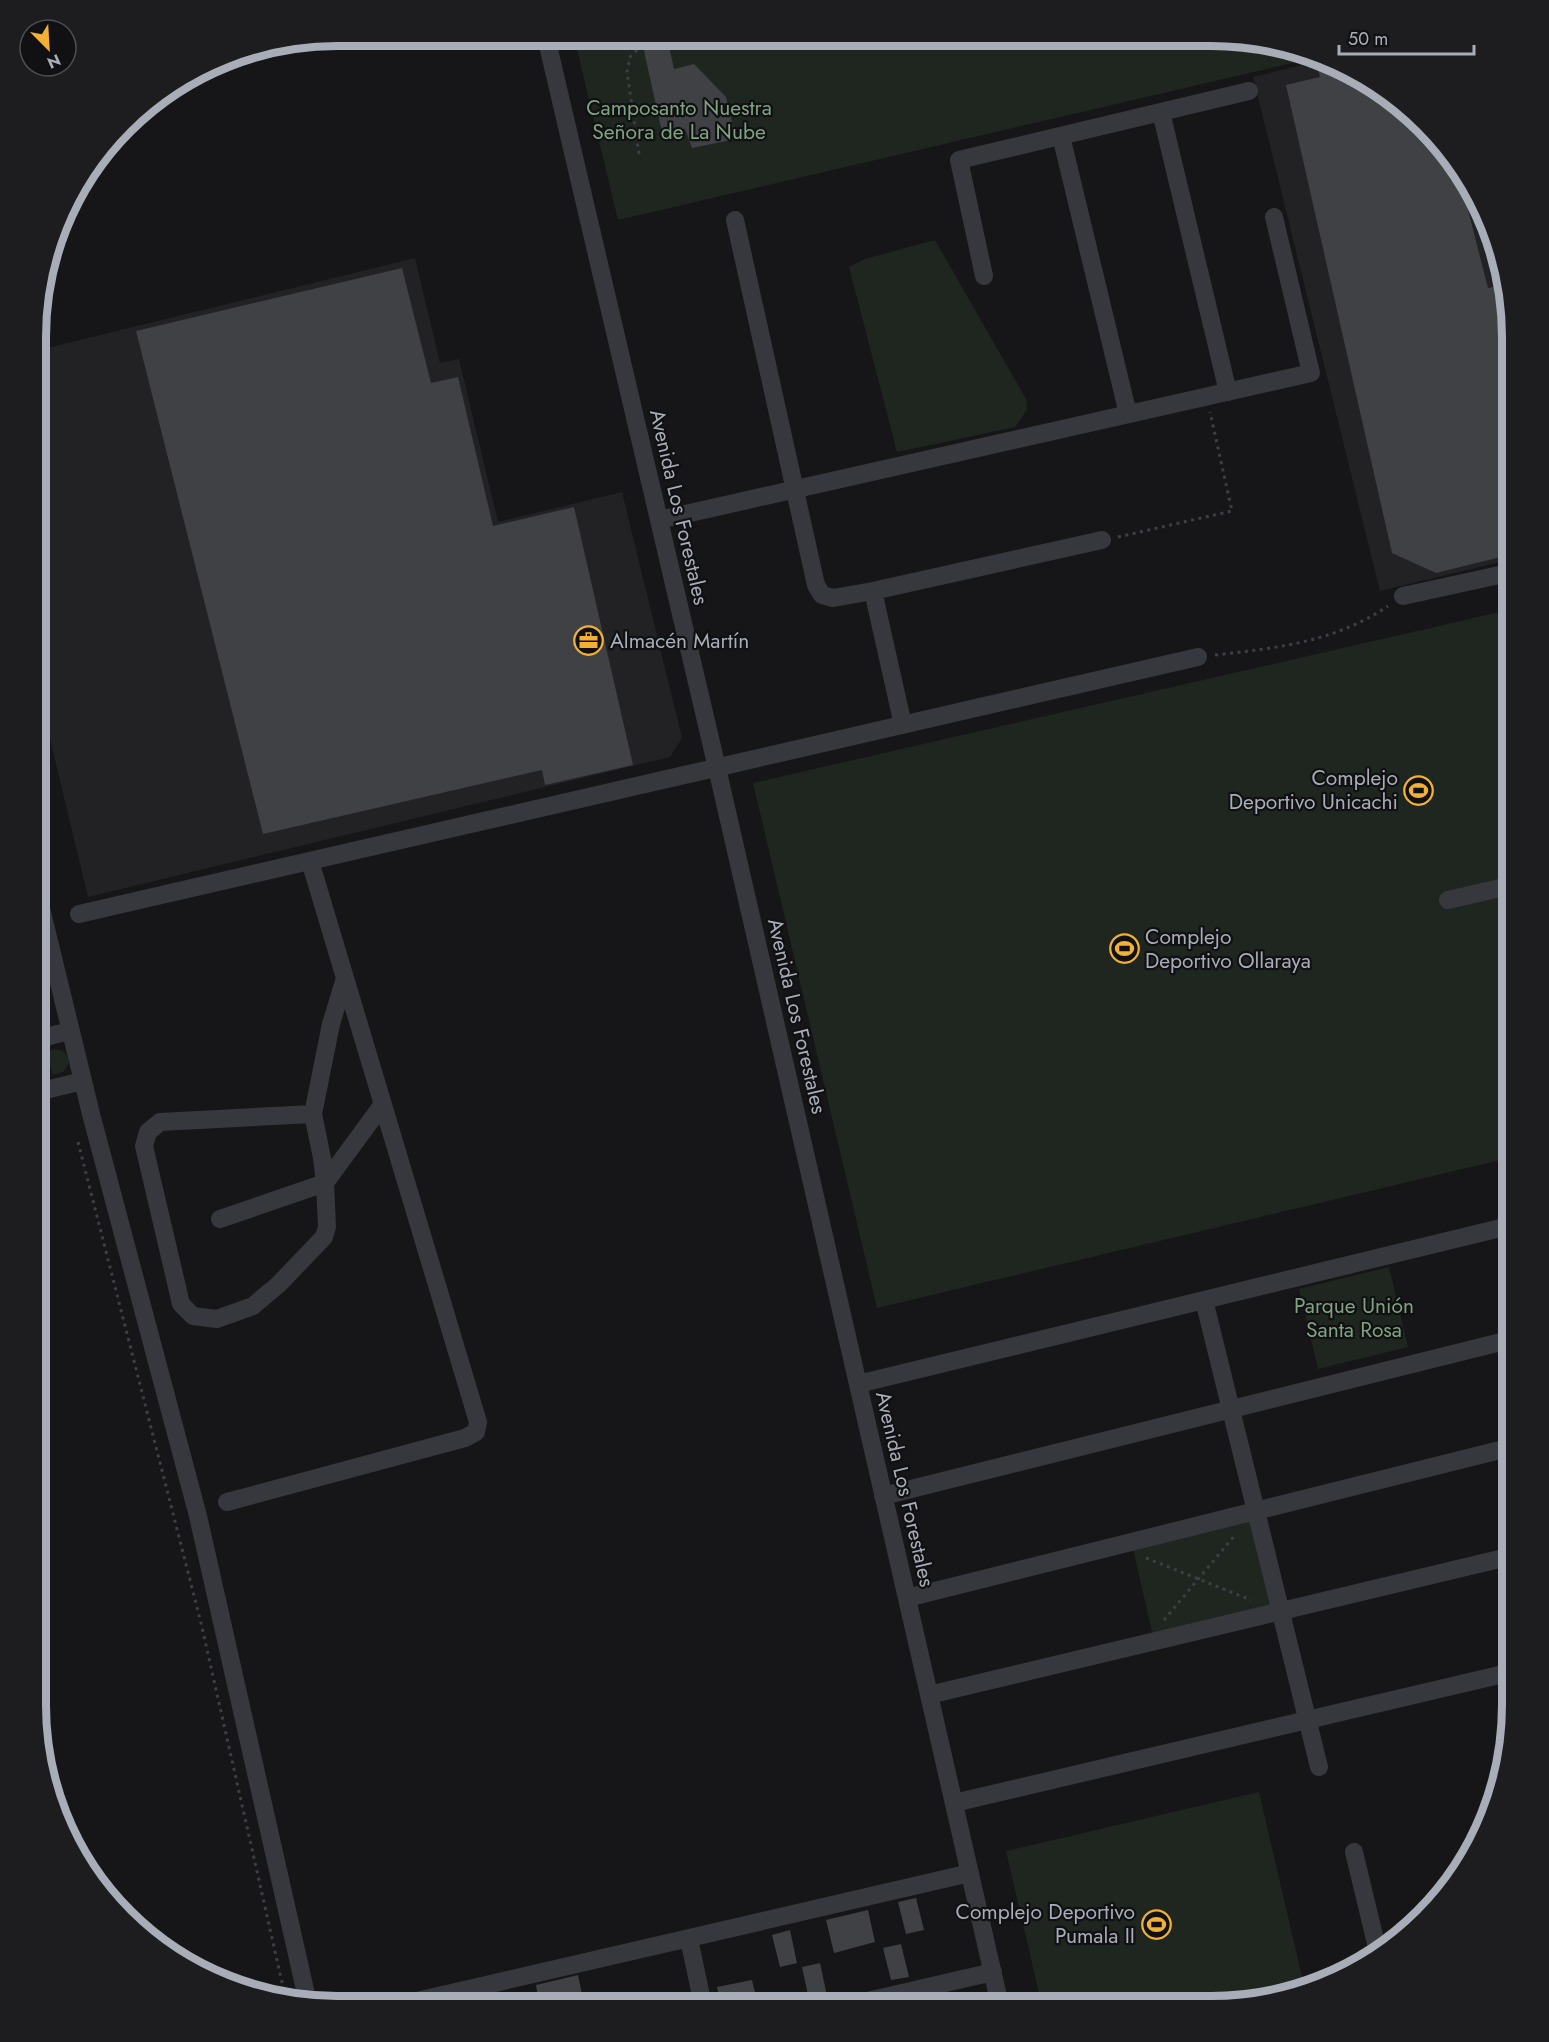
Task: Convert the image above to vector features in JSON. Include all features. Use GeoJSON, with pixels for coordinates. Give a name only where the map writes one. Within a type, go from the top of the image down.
{"type":"FeatureCollection","features":[{"type":"Feature","properties":{"kind":"street","name":"Avenida Los Forestales"},"geometry":{"type":"LineString","coordinates":[[548,46],[717,768],[998,1996]]}},
{"type":"Feature","properties":{"kind":"street"},"geometry":{"type":"LineString","coordinates":[[984,276],[959,160],[1249,91]]}},
{"type":"Feature","properties":{"kind":"street"},"geometry":{"type":"LineString","coordinates":[[1161,112],[1228,392]]}},
{"type":"Feature","properties":{"kind":"street"},"geometry":{"type":"LineString","coordinates":[[1061,136],[1128,414]]}},
{"type":"Feature","properties":{"kind":"street"},"geometry":{"type":"LineString","coordinates":[[659,520],[1311,373],[1274,217]]}},
{"type":"Feature","properties":{"kind":"street"},"geometry":{"type":"LineString","coordinates":[[735,220],[816,585],[822,596],[833,598],[873,591],[1102,540]]}},
{"type":"Feature","properties":{"kind":"street"},"geometry":{"type":"LineString","coordinates":[[1403,596],[1502,574]]}},
{"type":"Feature","properties":{"kind":"street"},"geometry":{"type":"LineString","coordinates":[[873,591],[903,725]]}},
{"type":"Feature","properties":{"kind":"street"},"geometry":{"type":"LineString","coordinates":[[79,914],[1198,657]]}},
{"type":"Feature","properties":{"kind":"street"},"geometry":{"type":"LineString","coordinates":[[227,1502],[465,1438],[476,1432],[478,1422],[310,861]]}},
{"type":"Feature","properties":{"kind":"street"},"geometry":{"type":"LineString","coordinates":[[1448,900],[1502,888]]}},
{"type":"Feature","properties":{"kind":"street"},"geometry":{"type":"LineString","coordinates":[[46,948],[70,1031],[198,1516],[306,1994]]}},
{"type":"Feature","properties":{"kind":"street"},"geometry":{"type":"LineString","coordinates":[[313,1114],[160,1122],[148,1132],[144,1146],[181,1304],[193,1316],[217,1320],[253,1306],[279,1284],[324,1237],[327,1227],[325,1183],[313,1114],[332,1024],[345,978]]}},
{"type":"Feature","properties":{"kind":"street"},"geometry":{"type":"LineString","coordinates":[[46,1037],[70,1031]]}},
{"type":"Feature","properties":{"kind":"street"},"geometry":{"type":"LineString","coordinates":[[46,1090],[82,1081]]}},
{"type":"Feature","properties":{"kind":"street"},"geometry":{"type":"LineString","coordinates":[[220,1219],[325,1183],[383,1104]]}},
{"type":"Feature","properties":{"kind":"street"},"geometry":{"type":"LineString","coordinates":[[858,1384],[1502,1228]]}},
{"type":"Feature","properties":{"kind":"street"},"geometry":{"type":"LineString","coordinates":[[1204,1300],[1319,1767]]}},
{"type":"Feature","properties":{"kind":"street"},"geometry":{"type":"LineString","coordinates":[[883,1496],[1502,1341]]}},
{"type":"Feature","properties":{"kind":"street"},"geometry":{"type":"LineString","coordinates":[[907,1598],[1502,1450]]}},
{"type":"Feature","properties":{"kind":"street"},"geometry":{"type":"LineString","coordinates":[[929,1695],[1502,1558]]}},
{"type":"Feature","properties":{"kind":"street"},"geometry":{"type":"LineString","coordinates":[[954,1803],[1502,1674]]}},
{"type":"Feature","properties":{"kind":"street"},"geometry":{"type":"LineString","coordinates":[[1354,1852],[1376,1944]]}},
{"type":"Feature","properties":{"kind":"street"},"geometry":{"type":"LineString","coordinates":[[439,1996],[970,1873]]}},
{"type":"Feature","properties":{"kind":"street"},"geometry":{"type":"LineString","coordinates":[[689,1939],[701,1996]]}},
{"type":"Feature","properties":{"kind":"street"},"geometry":{"type":"LineString","coordinates":[[889,1996],[993,1972]]}},
{"type":"Feature","properties":{"kind":"path"},"geometry":{"type":"LineString","coordinates":[[639,154],[627,72],[630,57],[641,46]]}},
{"type":"Feature","properties":{"kind":"path"},"geometry":{"type":"LineString","coordinates":[[1102,540],[1232,511],[1206,396]]}},
{"type":"Feature","properties":{"kind":"path"},"geometry":{"type":"LineString","coordinates":[[1198,657],[1301,644],[1346,630],[1368,620],[1403,596]]}},
{"type":"Feature","properties":{"kind":"path"},"geometry":{"type":"LineString","coordinates":[[78,1142],[201,1623],[284,1990]]}},
{"type":"Feature","properties":{"kind":"path"},"geometry":{"type":"LineString","coordinates":[[1154,1641],[1152,1634],[1256,1511]]}},
{"type":"Feature","properties":{"kind":"path"},"geometry":{"type":"LineString","coordinates":[[1128,1543],[1131,1552],[1281,1611]]}},
{"type":"Feature","properties":{"kind":"shaded area"},"geometry":{"type":"Polygon","coordinates":[[[1309,63],[1357,86],[1389,107],[1417,132],[1442,160],[1472,209],[1493,262],[1502,319],[1502,562],[1380,591],[1253,77],[1309,63]]]}},
{"type":"Feature","properties":{"kind":"shaded area","name":"Almacén Martín"},"geometry":{"type":"Polygon","coordinates":[[[415,258],[440,363],[459,359],[498,522],[622,492],[682,738],[670,757],[88,897],[46,722],[46,348],[415,258]]]}},
{"type":"Feature","properties":{"kind":"green space","name":"Camposanto Nuestra Señora de La Nube"},"geometry":{"type":"Polygon","coordinates":[[[576,46],[1211,46],[1268,52],[1302,61],[618,220],[576,46]]]}},
{"type":"Feature","properties":{"kind":"green space"},"geometry":{"type":"Polygon","coordinates":[[[935,240],[1026,399],[1027,410],[1015,427],[897,452],[849,267],[865,259],[935,240]]]}},
{"type":"Feature","properties":{"kind":"green space","name":"Complejo Deportivo Ollaraya"},"geometry":{"type":"Polygon","coordinates":[[[1502,612],[1502,1160],[877,1308],[753,783],[1502,612]]]}},
{"type":"Feature","properties":{"kind":"green space"},"geometry":{"type":"Polygon","coordinates":[[[55,1049],[65,1053],[69,1063],[63,1072],[53,1075],[46,1052],[55,1049]]]}},
{"type":"Feature","properties":{"kind":"green space","name":"Parque Unión Santa Rosa"},"geometry":{"type":"Polygon","coordinates":[[[1389,1267],[1408,1347],[1318,1369],[1299,1289],[1389,1267]]]}},
{"type":"Feature","properties":{"kind":"green space"},"geometry":{"type":"Polygon","coordinates":[[[1252,1520],[1273,1607],[1153,1636],[1133,1549],[1252,1520]]]}},
{"type":"Feature","properties":{"kind":"green space","name":"Complejo Deportivo Pumala II"},"geometry":{"type":"Polygon","coordinates":[[[1259,1792],[1303,1981],[1268,1990],[1230,1995],[1040,1996],[1006,1851],[1259,1792]]]}},
{"type":"Feature","properties":{"kind":"building"},"geometry":{"type":"Polygon","coordinates":[[[650,46],[669,46],[674,69],[694,64],[726,97],[736,139],[692,148],[685,129],[662,132],[644,51],[650,46]]]}},
{"type":"Feature","properties":{"kind":"building"},"geometry":{"type":"Polygon","coordinates":[[[1317,67],[1357,86],[1389,107],[1430,146],[1464,193],[1488,288],[1498,286],[1502,319],[1502,557],[1436,573],[1392,553],[1286,85],[1320,77],[1317,67]]]}},
{"type":"Feature","properties":{"kind":"building","name":"Almacén Martín"},"geometry":{"type":"Polygon","coordinates":[[[402,268],[431,383],[458,377],[493,526],[574,507],[633,765],[545,785],[542,770],[263,834],[136,331],[402,268]]]}},
{"type":"Feature","properties":{"kind":"building"},"geometry":{"type":"Polygon","coordinates":[[[916,1898],[924,1930],[906,1934],[898,1902],[916,1898]]]}},
{"type":"Feature","properties":{"kind":"building"},"geometry":{"type":"Polygon","coordinates":[[[868,1910],[875,1942],[834,1953],[826,1920],[868,1910]]]}},
{"type":"Feature","properties":{"kind":"building"},"geometry":{"type":"Polygon","coordinates":[[[790,1930],[797,1963],[780,1967],[772,1935],[790,1930]]]}},
{"type":"Feature","properties":{"kind":"building"},"geometry":{"type":"Polygon","coordinates":[[[901,1944],[909,1977],[891,1980],[883,1948],[901,1944]]]}},
{"type":"Feature","properties":{"kind":"building"},"geometry":{"type":"Polygon","coordinates":[[[820,1963],[827,1996],[808,1996],[802,1967],[820,1963]]]}},
{"type":"Feature","properties":{"kind":"building"},"geometry":{"type":"Polygon","coordinates":[[[578,1975],[582,1996],[538,1996],[536,1985],[578,1975]]]}},
{"type":"Feature","properties":{"kind":"building"},"geometry":{"type":"Polygon","coordinates":[[[752,1980],[756,1996],[719,1996],[717,1987],[752,1980]]]}},
{"type":"Feature","properties":{"kind":"place","name":"Almacén Martín"},"geometry":{"type":"Point","coordinates":[589,641]}},
{"type":"Feature","properties":{"kind":"place","name":"Complejo Deportivo Unicachi"},"geometry":{"type":"Point","coordinates":[1419,790]}},
{"type":"Feature","properties":{"kind":"place","name":"Complejo Deportivo Ollaraya"},"geometry":{"type":"Point","coordinates":[1124,949]}},
{"type":"Feature","properties":{"kind":"place","name":"Complejo Deportivo Pumala II"},"geometry":{"type":"Point","coordinates":[1156,1924]}}]}
